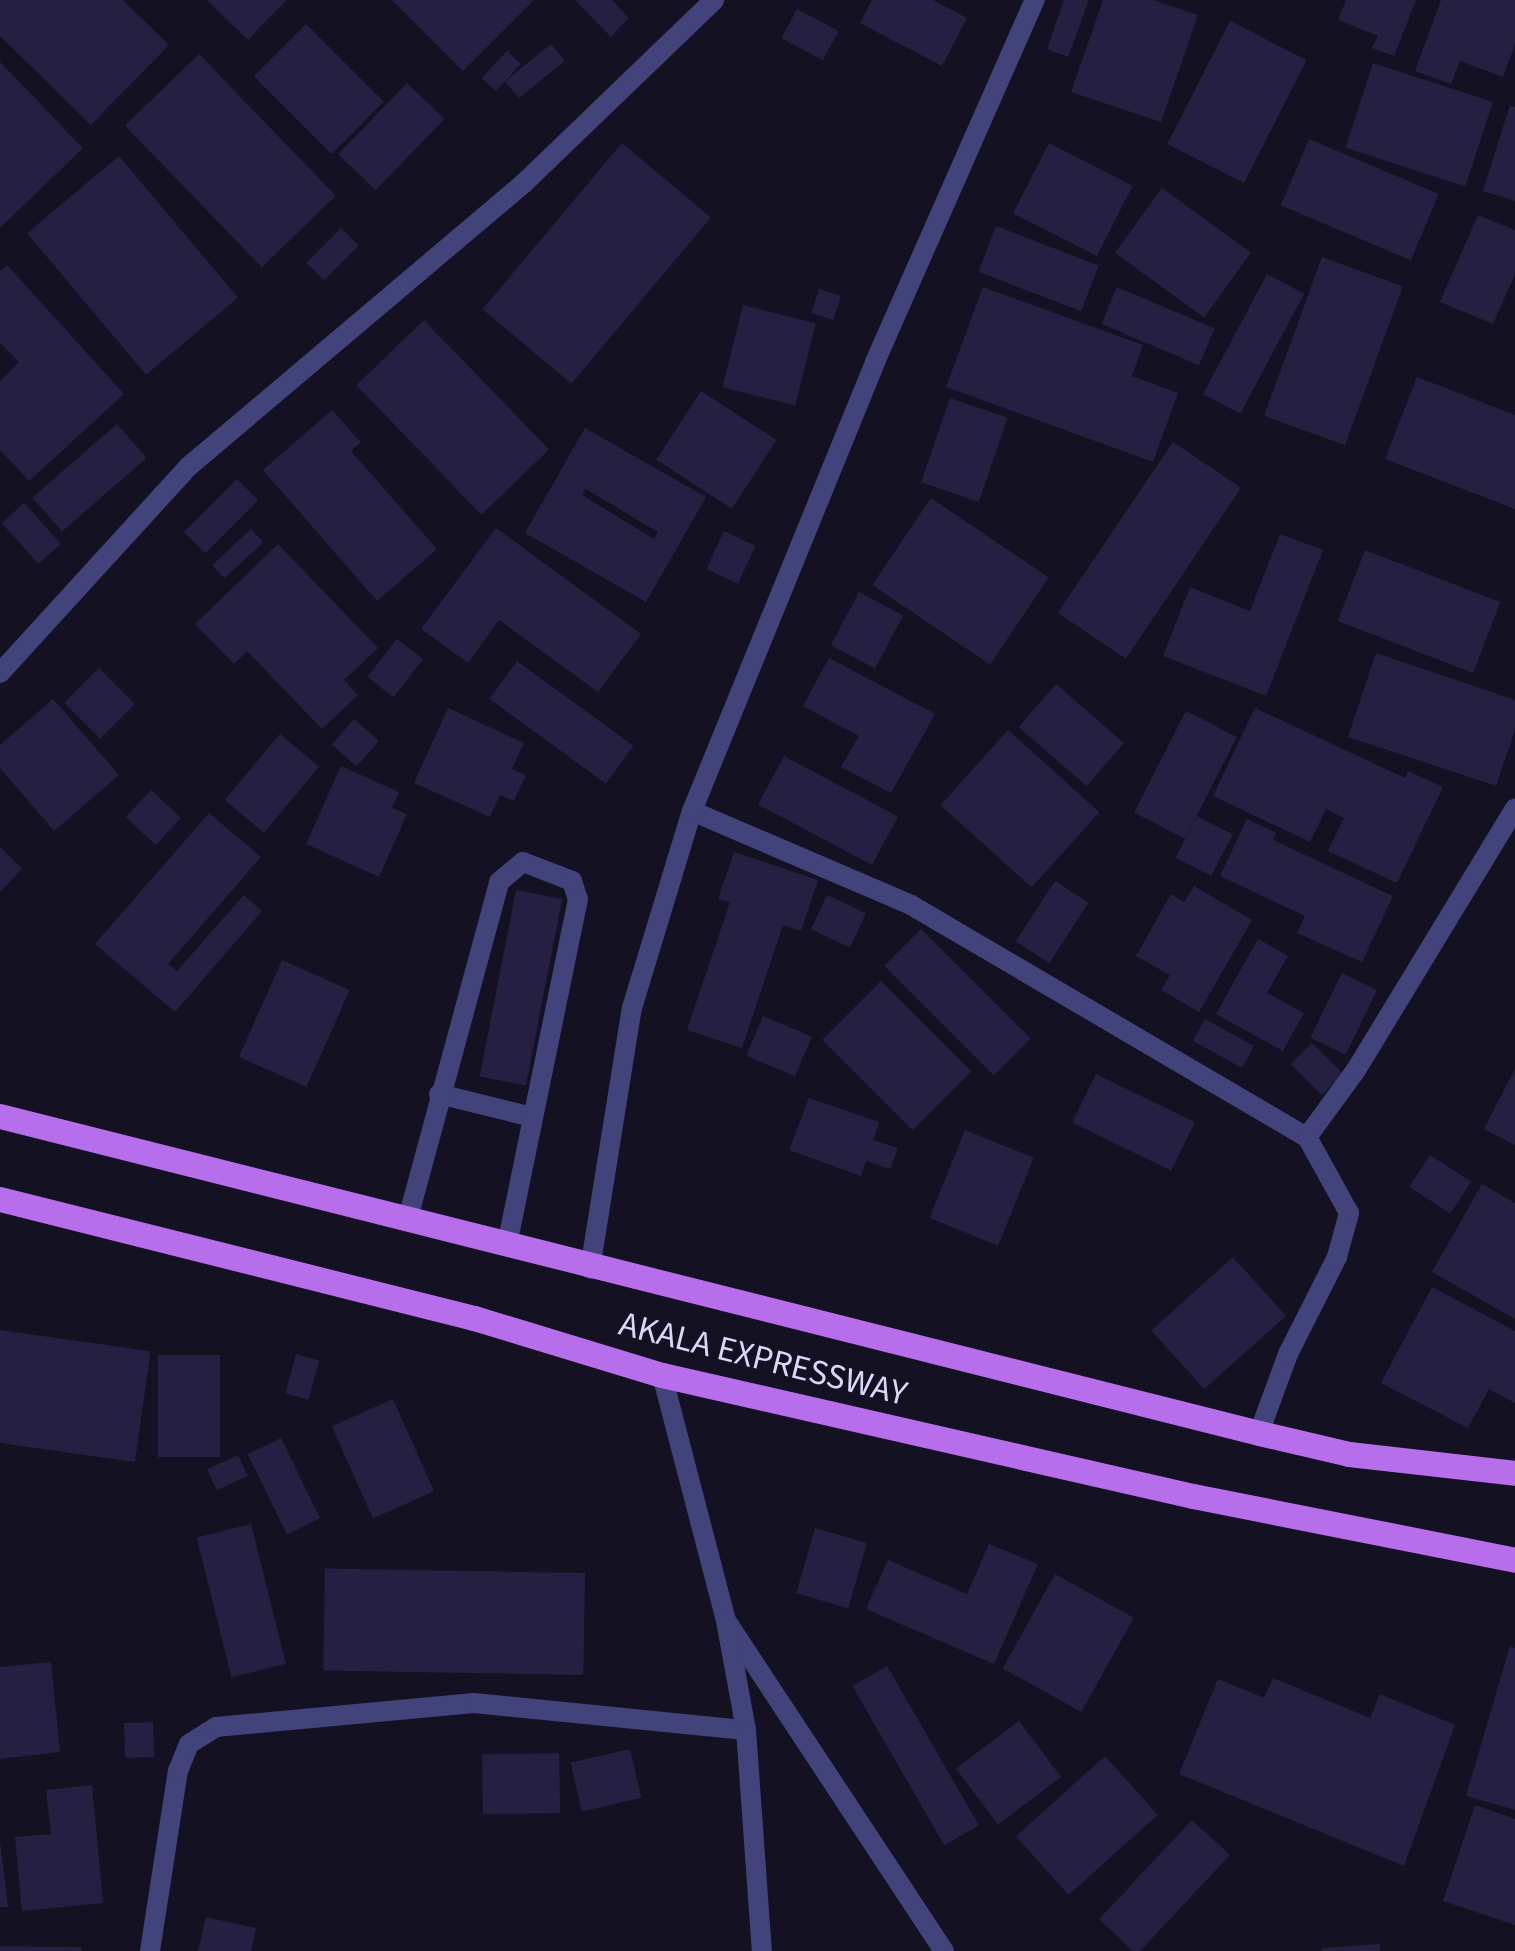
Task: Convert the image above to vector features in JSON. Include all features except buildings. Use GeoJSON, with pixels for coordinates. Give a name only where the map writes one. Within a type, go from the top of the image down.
{"type":"FeatureCollection","features":[{"type":"Feature","properties":{"kind":"main road","name":"AKALA EXPRESSWAY"},"geometry":{"type":"LineString","coordinates":[[0,1116],[408,1218],[590,1270],[1349,1454],[1515,1473]]}},
{"type":"Feature","properties":{"kind":"main road","name":"AKALA EXPRESSWAY"},"geometry":{"type":"LineString","coordinates":[[0,1199],[474,1318],[662,1375],[1193,1496],[1515,1560]]}},
{"type":"Feature","properties":{"kind":"street"},"geometry":{"type":"LineString","coordinates":[[0,673],[188,467],[524,183],[714,0]]}},
{"type":"Feature","properties":{"kind":"street"},"geometry":{"type":"LineString","coordinates":[[590,1270],[632,1008],[692,811],[876,362],[1035,0]]}},
{"type":"Feature","properties":{"kind":"street"},"geometry":{"type":"LineString","coordinates":[[1306,1137],[1356,1070],[1515,809]]}},
{"type":"Feature","properties":{"kind":"street"},"geometry":{"type":"LineString","coordinates":[[692,811],[911,905],[1306,1137],[1350,1213],[1337,1257],[1288,1354],[1260,1433]]}},
{"type":"Feature","properties":{"kind":"street"},"geometry":{"type":"LineString","coordinates":[[408,1218],[499,882],[524,862],[572,881],[578,899],[507,1246]]}},
{"type":"Feature","properties":{"kind":"street"},"geometry":{"type":"LineString","coordinates":[[439,1094],[532,1117]]}},
{"type":"Feature","properties":{"kind":"street"},"geometry":{"type":"LineString","coordinates":[[662,1375],[726,1620],[746,1730],[762,1951]]}},
{"type":"Feature","properties":{"kind":"street"},"geometry":{"type":"LineString","coordinates":[[726,1620],[944,1951]]}},
{"type":"Feature","properties":{"kind":"street"},"geometry":{"type":"LineString","coordinates":[[150,1951],[178,1771],[189,1744],[216,1728],[474,1702],[746,1730]]}}]}
